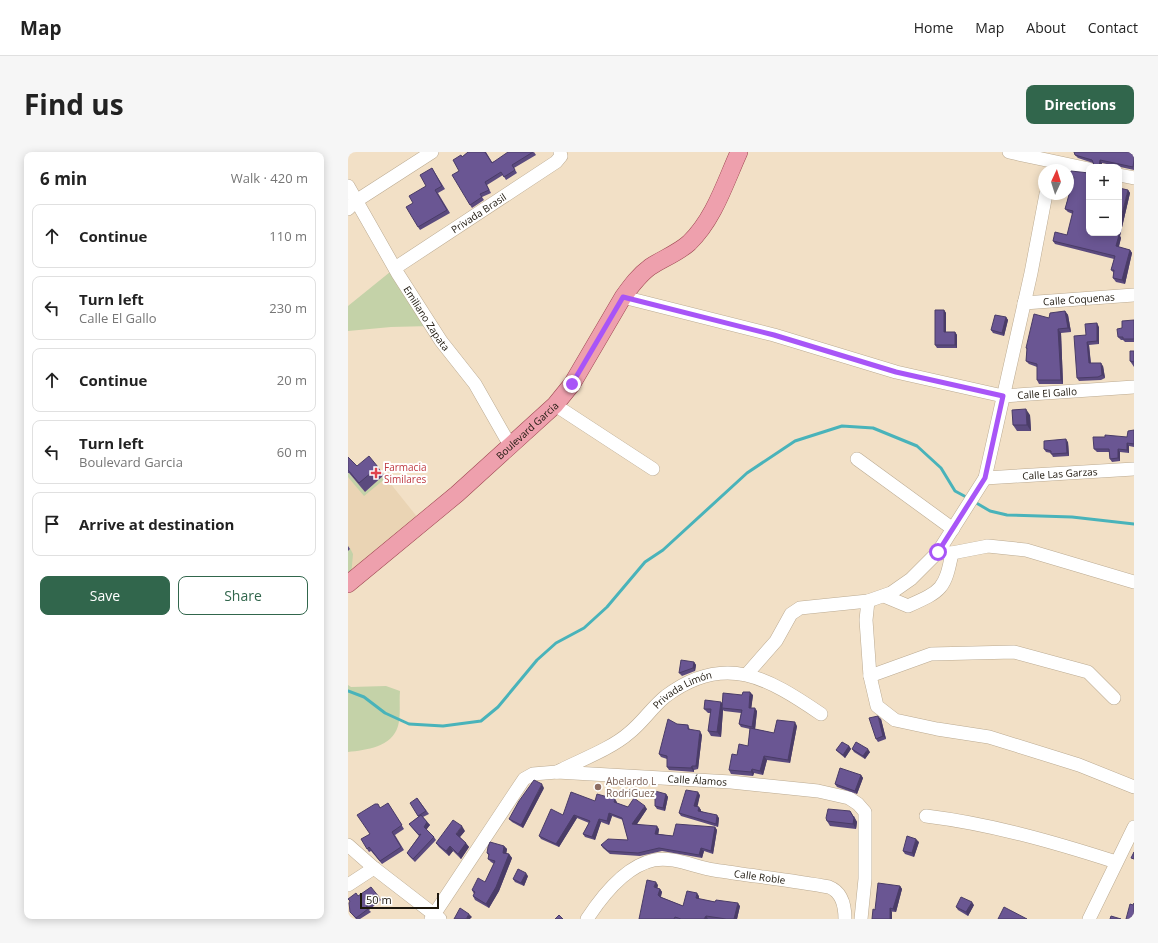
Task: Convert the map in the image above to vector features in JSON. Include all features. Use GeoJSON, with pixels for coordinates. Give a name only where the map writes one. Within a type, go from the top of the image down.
{"type":"FeatureCollection","features":[{"type":"Feature","properties":{"kind":"main road","name":"Boulevard Garcia"},"geometry":{"type":"LineString","coordinates":[[348,584],[511,447],[555,405],[572,384],[623,297],[641,274],[687,245],[699,233],[715,207],[739,152]]}},
{"type":"Feature","properties":{"kind":"street"},"geometry":{"type":"LineString","coordinates":[[352,205],[432,152]]}},
{"type":"Feature","properties":{"kind":"street"},"geometry":{"type":"LineString","coordinates":[[1009,152],[1045,164]]}},
{"type":"Feature","properties":{"kind":"street","name":"Privada Brasil"},"geometry":{"type":"LineString","coordinates":[[395,268],[556,162],[561,154]]}},
{"type":"Feature","properties":{"kind":"street"},"geometry":{"type":"LineString","coordinates":[[1074,168],[1086,169]]}},
{"type":"Feature","properties":{"kind":"street"},"geometry":{"type":"LineString","coordinates":[[1122,176],[1134,178]]}},
{"type":"Feature","properties":{"kind":"street","name":"Emiliano Zapata"},"geometry":{"type":"LineString","coordinates":[[348,186],[352,205],[395,268],[441,341],[475,384],[511,447]]}},
{"type":"Feature","properties":{"kind":"street"},"geometry":{"type":"LineString","coordinates":[[748,674],[753,665],[776,641],[791,614],[800,608],[868,601],[884,596],[911,579],[938,552],[985,478],[1024,303],[1045,200]]}},
{"type":"Feature","properties":{"kind":"street","name":"Calle Coquenas"},"geometry":{"type":"LineString","coordinates":[[1024,303],[1134,295]]}},
{"type":"Feature","properties":{"kind":"street","name":"Calle El Gallo"},"geometry":{"type":"LineString","coordinates":[[623,297],[660,305],[707,319],[774,335],[896,372],[1003,396],[1134,387]]}},
{"type":"Feature","properties":{"kind":"street"},"geometry":{"type":"LineString","coordinates":[[555,405],[653,469]]}},
{"type":"Feature","properties":{"kind":"street"},"geometry":{"type":"LineString","coordinates":[[857,459],[953,529]]}},
{"type":"Feature","properties":{"kind":"street","name":"Calle Las Garzas"},"geometry":{"type":"LineString","coordinates":[[985,478],[1134,469]]}},
{"type":"Feature","properties":{"kind":"street"},"geometry":{"type":"LineString","coordinates":[[938,552],[952,553],[988,546],[1026,550],[1134,582]]}},
{"type":"Feature","properties":{"kind":"street"},"geometry":{"type":"LineString","coordinates":[[884,596],[908,606],[934,595],[947,578],[952,553]]}},
{"type":"Feature","properties":{"kind":"street"},"geometry":{"type":"LineString","coordinates":[[868,601],[866,620],[870,676],[877,706],[895,720],[937,729],[989,737],[1079,765],[1134,787]]}},
{"type":"Feature","properties":{"kind":"street"},"geometry":{"type":"LineString","coordinates":[[870,676],[932,654],[1014,652],[1088,672],[1114,698]]}},
{"type":"Feature","properties":{"kind":"street","name":"Privada Limón"},"geometry":{"type":"LineString","coordinates":[[557,772],[616,743],[629,734],[664,698],[694,679],[714,674],[748,674],[785,689],[821,714]]}},
{"type":"Feature","properties":{"kind":"street","name":"Calle Álamos"},"geometry":{"type":"LineString","coordinates":[[434,918],[524,780],[533,774],[557,772],[731,782],[818,791],[849,798],[858,804],[865,812],[865,879],[861,919]]}},
{"type":"Feature","properties":{"kind":"street"},"geometry":{"type":"LineString","coordinates":[[926,816],[980,825],[1053,842],[1116,862]]}},
{"type":"Feature","properties":{"kind":"street"},"geometry":{"type":"LineString","coordinates":[[1089,919],[1134,827]]}},
{"type":"Feature","properties":{"kind":"street"},"geometry":{"type":"LineString","coordinates":[[348,844],[374,868],[434,918]]}},
{"type":"Feature","properties":{"kind":"street","name":"Calle Roble"},"geometry":{"type":"LineString","coordinates":[[587,919],[599,900],[633,868],[653,860],[666,859],[713,870],[829,887],[836,890],[840,896],[845,909],[845,919]]}},
{"type":"Feature","properties":{"kind":"street"},"geometry":{"type":"LineString","coordinates":[[348,885],[374,868]]}},
{"type":"Feature","properties":{"kind":"shaded area"},"geometry":{"type":"Polygon","coordinates":[[[348,458],[363,474],[374,463],[418,518],[348,578],[348,458]]]}},
{"type":"Feature","properties":{"kind":"green space"},"geometry":{"type":"Polygon","coordinates":[[[395,268],[431,326],[391,327],[348,331],[348,306],[395,268]]]}},
{"type":"Feature","properties":{"kind":"green space"},"geometry":{"type":"Polygon","coordinates":[[[348,472],[365,492],[384,475],[386,478],[364,496],[348,477],[348,472]]]}},
{"type":"Feature","properties":{"kind":"green space"},"geometry":{"type":"Polygon","coordinates":[[[348,544],[353,554],[351,576],[348,573],[348,551],[350,549],[348,544]]]}},
{"type":"Feature","properties":{"kind":"green space"},"geometry":{"type":"Polygon","coordinates":[[[348,685],[351,687],[386,686],[400,691],[398,726],[390,739],[378,746],[348,752],[348,685]]]}},
{"type":"Feature","properties":{"kind":"building"},"geometry":{"type":"Polygon","coordinates":[[[468,152],[485,152],[492,163],[508,152],[533,152],[512,165],[515,170],[504,177],[501,172],[485,182],[489,190],[480,194],[482,197],[470,205],[452,175],[459,171],[453,160],[461,155],[462,157],[468,152]]]}},
{"type":"Feature","properties":{"kind":"building"},"geometry":{"type":"Polygon","coordinates":[[[1074,152],[1134,152],[1133,167],[1100,160],[1099,164],[1094,164],[1092,160],[1075,155],[1074,152]]]}},
{"type":"Feature","properties":{"kind":"building"},"geometry":{"type":"Polygon","coordinates":[[[432,168],[442,186],[435,190],[447,210],[418,227],[406,207],[413,203],[409,196],[426,186],[420,175],[432,168]]]}},
{"type":"Feature","properties":{"kind":"building"},"geometry":{"type":"Polygon","coordinates":[[[1074,171],[1086,173],[1086,236],[1119,236],[1116,246],[1130,250],[1122,280],[1113,278],[1114,270],[1111,270],[1115,256],[1053,241],[1055,232],[1067,235],[1073,211],[1065,209],[1068,200],[1074,200],[1074,171]]]}},
{"type":"Feature","properties":{"kind":"building"},"geometry":{"type":"Polygon","coordinates":[[[1122,189],[1128,190],[1122,214],[1122,189]]]}},
{"type":"Feature","properties":{"kind":"building"},"geometry":{"type":"Polygon","coordinates":[[[935,310],[944,310],[944,332],[955,332],[955,345],[935,345],[935,310]]]}},
{"type":"Feature","properties":{"kind":"building"},"geometry":{"type":"Polygon","coordinates":[[[1065,311],[1068,328],[1058,329],[1061,380],[1037,380],[1037,364],[1026,361],[1026,348],[1034,314],[1049,318],[1050,313],[1065,311]]]}},
{"type":"Feature","properties":{"kind":"building"},"geometry":{"type":"Polygon","coordinates":[[[995,315],[1006,317],[1002,333],[991,330],[995,315]]]}},
{"type":"Feature","properties":{"kind":"building"},"geometry":{"type":"Polygon","coordinates":[[[1134,320],[1134,339],[1123,339],[1123,337],[1118,337],[1117,329],[1122,328],[1122,321],[1134,320]]]}},
{"type":"Feature","properties":{"kind":"building"},"geometry":{"type":"Polygon","coordinates":[[[1097,323],[1097,341],[1087,342],[1089,363],[1101,363],[1102,375],[1098,377],[1077,378],[1074,336],[1086,335],[1085,324],[1097,323]]]}},
{"type":"Feature","properties":{"kind":"building"},"geometry":{"type":"Polygon","coordinates":[[[1130,351],[1134,351],[1134,362],[1130,361],[1130,351]]]}},
{"type":"Feature","properties":{"kind":"building"},"geometry":{"type":"Polygon","coordinates":[[[1026,409],[1027,425],[1013,425],[1012,410],[1026,409]]]}},
{"type":"Feature","properties":{"kind":"building"},"geometry":{"type":"Polygon","coordinates":[[[1134,430],[1134,444],[1127,443],[1127,450],[1118,449],[1118,458],[1110,459],[1109,449],[1094,449],[1093,437],[1105,437],[1105,435],[1127,437],[1128,431],[1134,430]]]}},
{"type":"Feature","properties":{"kind":"building"},"geometry":{"type":"Polygon","coordinates":[[[1066,439],[1067,453],[1051,454],[1051,451],[1044,449],[1044,441],[1066,439]]]}},
{"type":"Feature","properties":{"kind":"building"},"geometry":{"type":"Polygon","coordinates":[[[369,456],[378,467],[359,483],[348,470],[348,457],[357,466],[369,456]]]}},
{"type":"Feature","properties":{"kind":"building"},"geometry":{"type":"Polygon","coordinates":[[[681,660],[694,662],[693,668],[679,673],[681,660]]]}},
{"type":"Feature","properties":{"kind":"building"},"geometry":{"type":"Polygon","coordinates":[[[743,692],[750,692],[749,708],[755,708],[752,727],[739,724],[742,710],[722,708],[723,693],[742,695],[743,692]]]}},
{"type":"Feature","properties":{"kind":"building"},"geometry":{"type":"Polygon","coordinates":[[[705,700],[721,702],[717,732],[708,731],[711,709],[704,709],[705,700]]]}},
{"type":"Feature","properties":{"kind":"building"},"geometry":{"type":"Polygon","coordinates":[[[878,716],[883,736],[876,739],[869,718],[878,716]]]}},
{"type":"Feature","properties":{"kind":"building"},"geometry":{"type":"Polygon","coordinates":[[[668,719],[677,724],[688,725],[688,729],[700,731],[696,766],[692,766],[691,768],[667,767],[667,756],[659,754],[668,719]]]}},
{"type":"Feature","properties":{"kind":"building"},"geometry":{"type":"Polygon","coordinates":[[[777,720],[795,722],[788,760],[764,756],[760,771],[752,769],[751,772],[729,770],[732,754],[737,755],[739,744],[748,746],[750,728],[774,733],[777,720]]]}},
{"type":"Feature","properties":{"kind":"building"},"geometry":{"type":"Polygon","coordinates":[[[842,742],[849,746],[843,755],[836,750],[842,742]]]}},
{"type":"Feature","properties":{"kind":"building"},"geometry":{"type":"Polygon","coordinates":[[[856,742],[868,749],[863,756],[852,749],[856,742]]]}},
{"type":"Feature","properties":{"kind":"building"},"geometry":{"type":"Polygon","coordinates":[[[840,768],[861,775],[855,791],[835,784],[840,768]]]}},
{"type":"Feature","properties":{"kind":"building"},"geometry":{"type":"Polygon","coordinates":[[[534,780],[542,784],[521,825],[509,819],[519,801],[534,780]]]}},
{"type":"Feature","properties":{"kind":"building"},"geometry":{"type":"Polygon","coordinates":[[[686,790],[698,792],[694,806],[699,807],[698,811],[717,815],[716,824],[679,813],[686,790]]]}},
{"type":"Feature","properties":{"kind":"building"},"geometry":{"type":"Polygon","coordinates":[[[655,791],[666,794],[663,808],[655,806],[655,791]]]}},
{"type":"Feature","properties":{"kind":"building"},"geometry":{"type":"Polygon","coordinates":[[[571,792],[595,801],[597,794],[615,799],[614,802],[628,807],[634,798],[645,806],[632,824],[657,826],[655,834],[673,836],[676,824],[715,827],[711,851],[701,848],[699,855],[659,848],[638,853],[608,851],[601,845],[608,839],[628,840],[622,818],[609,813],[607,821],[599,819],[592,837],[583,834],[590,821],[574,815],[556,844],[539,836],[551,809],[563,815],[571,792]]]}},
{"type":"Feature","properties":{"kind":"building"},"geometry":{"type":"Polygon","coordinates":[[[417,798],[426,811],[418,816],[410,803],[417,798]]]}},
{"type":"Feature","properties":{"kind":"building"},"geometry":{"type":"Polygon","coordinates":[[[388,803],[402,825],[392,832],[401,847],[380,861],[369,847],[367,849],[361,839],[370,834],[357,815],[375,804],[378,804],[380,808],[388,803]]]}},
{"type":"Feature","properties":{"kind":"building"},"geometry":{"type":"Polygon","coordinates":[[[828,809],[850,811],[854,818],[853,824],[827,821],[826,818],[828,809]]]}},
{"type":"Feature","properties":{"kind":"building"},"geometry":{"type":"Polygon","coordinates":[[[421,815],[427,822],[424,827],[434,837],[413,859],[407,853],[421,834],[419,835],[409,824],[421,815]]]}},
{"type":"Feature","properties":{"kind":"building"},"geometry":{"type":"Polygon","coordinates":[[[453,820],[462,826],[456,834],[466,843],[458,854],[450,846],[446,851],[436,843],[453,820]]]}},
{"type":"Feature","properties":{"kind":"building"},"geometry":{"type":"Polygon","coordinates":[[[907,836],[916,839],[912,853],[903,851],[907,836]]]}},
{"type":"Feature","properties":{"kind":"building"},"geometry":{"type":"Polygon","coordinates":[[[490,842],[504,846],[503,853],[509,854],[496,887],[486,904],[473,896],[475,892],[472,890],[478,878],[485,882],[495,861],[488,859],[489,854],[487,853],[490,842]]]}},
{"type":"Feature","properties":{"kind":"building"},"geometry":{"type":"Polygon","coordinates":[[[1134,852],[1134,859],[1131,858],[1134,852]]]}},
{"type":"Feature","properties":{"kind":"building"},"geometry":{"type":"Polygon","coordinates":[[[518,869],[526,873],[521,883],[513,879],[518,869]]]}},
{"type":"Feature","properties":{"kind":"building"},"geometry":{"type":"Polygon","coordinates":[[[647,880],[656,882],[654,887],[660,889],[658,895],[660,897],[683,906],[687,891],[697,893],[696,898],[715,902],[716,900],[738,903],[734,919],[706,916],[704,919],[681,919],[675,917],[674,919],[639,919],[647,880]]]}},
{"type":"Feature","properties":{"kind":"building"},"geometry":{"type":"Polygon","coordinates":[[[878,883],[900,886],[893,909],[890,908],[890,919],[872,919],[873,909],[875,910],[878,883]]]}},
{"type":"Feature","properties":{"kind":"building"},"geometry":{"type":"Polygon","coordinates":[[[371,887],[379,897],[366,907],[368,909],[356,918],[350,912],[350,901],[348,899],[356,893],[358,896],[371,887]]]}},
{"type":"Feature","properties":{"kind":"building"},"geometry":{"type":"Polygon","coordinates":[[[961,897],[972,902],[966,912],[956,907],[961,897]]]}},
{"type":"Feature","properties":{"kind":"building"},"geometry":{"type":"Polygon","coordinates":[[[1134,903],[1134,919],[1126,919],[1130,904],[1133,905],[1134,903]]]}},
{"type":"Feature","properties":{"kind":"building"},"geometry":{"type":"Polygon","coordinates":[[[1004,907],[1027,919],[998,919],[1004,907]]]}},
{"type":"Feature","properties":{"kind":"building"},"geometry":{"type":"Polygon","coordinates":[[[460,908],[469,914],[466,919],[454,919],[460,908]]]}},
{"type":"Feature","properties":{"kind":"building"},"geometry":{"type":"Polygon","coordinates":[[[559,915],[563,919],[555,919],[559,915]]]}},
{"type":"Feature","properties":{"kind":"building"},"geometry":{"type":"Polygon","coordinates":[[[1111,916],[1121,919],[1110,919],[1111,916]]]}},
{"type":"Feature","properties":{"kind":"waterway"},"geometry":{"type":"LineString","coordinates":[[348,691],[364,697],[385,713],[409,724],[443,726],[481,721],[498,707],[537,660],[556,643],[584,628],[607,607],[645,562],[663,550],[747,473],[795,441],[842,426],[873,428],[917,446],[941,468],[955,491],[968,498]]}},
{"type":"Feature","properties":{"kind":"waterway"},"geometry":{"type":"LineString","coordinates":[[973,501],[990,511],[1007,515],[1072,517],[1134,524]]}},
{"type":"Feature","properties":{"kind":"place","name":"Farmacia Similares"},"geometry":{"type":"Point","coordinates":[376,473]}},
{"type":"Feature","properties":{"kind":"place","name":"Abelardo L RodriGuez"},"geometry":{"type":"Point","coordinates":[598,787]}},
{"type":"Feature","properties":{"kind":"route"},"geometry":{"type":"LineString","coordinates":[[572,384],[623,297],[660,305],[707,319],[774,335],[896,372],[1003,396],[985,478],[938,552]]}}]}
